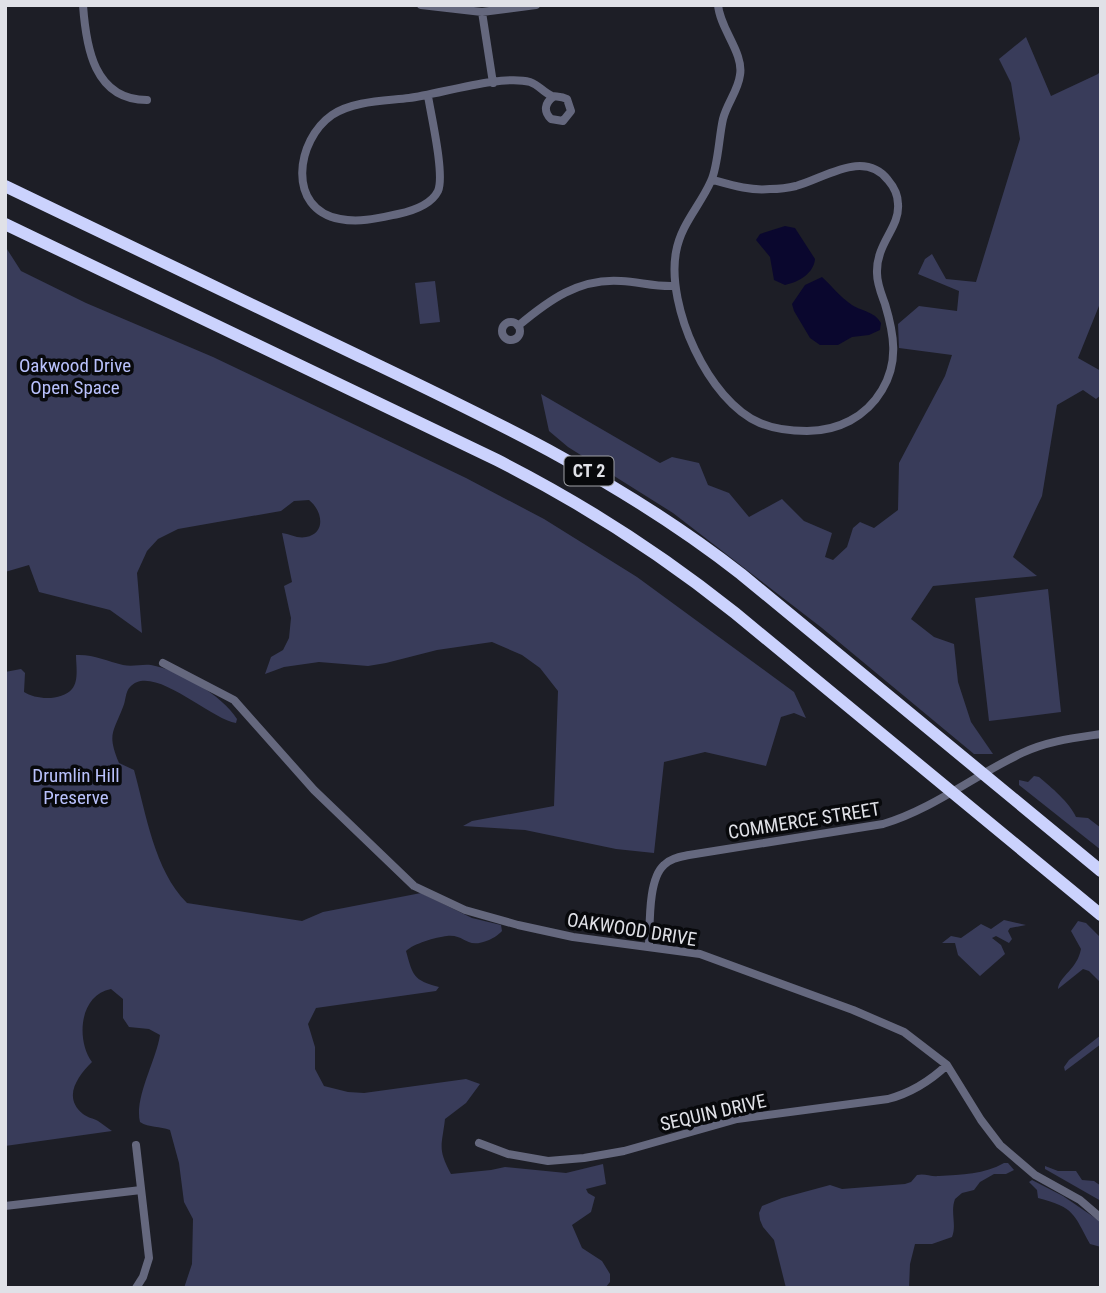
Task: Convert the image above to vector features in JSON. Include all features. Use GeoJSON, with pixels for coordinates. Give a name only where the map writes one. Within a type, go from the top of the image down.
{"type":"FeatureCollection","features":[{"type":"Feature","properties":{"kind":"highway","name":"CT 2"},"geometry":{"type":"LineString","coordinates":[[5,186],[510,428],[631,496],[748,579],[1101,871]]}},
{"type":"Feature","properties":{"kind":"highway","name":"CT 2"},"geometry":{"type":"LineString","coordinates":[[5,224],[505,464],[624,532],[743,619],[1101,915]]}},
{"type":"Feature","properties":{"kind":"street"},"geometry":{"type":"LineString","coordinates":[[83,5],[85,36],[93,62],[106,84],[122,97],[147,100]]}},
{"type":"Feature","properties":{"kind":"street"},"geometry":{"type":"LineString","coordinates":[[421,5],[482,12],[536,5]]}},
{"type":"Feature","properties":{"kind":"street"},"geometry":{"type":"LineString","coordinates":[[712,180],[743,188],[769,190],[796,186],[841,169],[862,165],[883,173],[894,187],[899,205],[896,223],[883,242],[877,263],[877,282],[893,335],[894,357],[888,380],[874,403],[851,421],[824,431],[792,431],[759,423],[727,400],[700,361],[682,318],[675,286],[676,251],[687,220],[712,180],[724,115],[738,85],[741,71],[738,54],[724,31],[718,5]]}},
{"type":"Feature","properties":{"kind":"street"},"geometry":{"type":"LineString","coordinates":[[482,12],[493,83]]}},
{"type":"Feature","properties":{"kind":"street"},"geometry":{"type":"LineString","coordinates":[[428,96],[440,177],[438,191],[426,203],[412,211],[369,220],[349,220],[339,219],[322,211],[307,197],[301,181],[302,162],[315,131],[333,115],[357,105],[428,96],[493,83],[528,81],[553,97]]}},
{"type":"Feature","properties":{"kind":"street"},"geometry":{"type":"LineString","coordinates":[[518,326],[545,304],[573,288],[601,280],[625,281],[652,287],[675,286]]}},
{"type":"Feature","properties":{"kind":"street","name":"OAKWOOD DRIVE"},"geometry":{"type":"LineString","coordinates":[[163,663],[234,700],[314,789],[414,886],[465,909],[518,925],[573,937],[649,945],[700,954],[853,1010],[904,1032],[947,1065],[1000,1145],[1035,1175],[1080,1200],[1101,1218]]}},
{"type":"Feature","properties":{"kind":"street","name":"COMMERCE STREET"},"geometry":{"type":"LineString","coordinates":[[649,945],[654,881],[660,869],[670,860],[692,854],[876,826],[907,816],[1003,763],[1046,744],[1101,734]]}},
{"type":"Feature","properties":{"kind":"street","name":"SEQUIN DRIVE"},"geometry":{"type":"LineString","coordinates":[[479,1143],[508,1154],[548,1161],[584,1158],[624,1151],[737,1119],[888,1100],[907,1094],[947,1065]]}},
{"type":"Feature","properties":{"kind":"street"},"geometry":{"type":"LineString","coordinates":[[136,1145],[149,1258],[136,1288]]}},
{"type":"Feature","properties":{"kind":"street"},"geometry":{"type":"LineString","coordinates":[[5,1206],[141,1190]]}},
{"type":"Feature","properties":{"kind":"green space"},"geometry":{"type":"Polygon","coordinates":[[[1026,37],[1051,96],[1098,74],[1101,70],[1101,301],[1078,358],[1101,371],[1101,395],[1096,399],[1083,390],[1057,405],[1042,496],[1013,557],[1037,576],[933,586],[911,619],[934,637],[954,644],[958,682],[971,722],[993,754],[974,754],[822,628],[673,513],[568,447],[549,431],[541,394],[660,463],[672,457],[699,463],[708,485],[729,493],[749,517],[782,499],[804,521],[832,533],[825,557],[833,560],[847,547],[853,528],[860,522],[874,528],[898,510],[899,463],[945,376],[952,355],[899,348],[898,324],[919,306],[957,311],[959,291],[918,274],[925,259],[932,254],[946,279],[976,282],[1020,139],[1011,83],[999,59],[1026,37]]]}},
{"type":"Feature","properties":{"kind":"green space","name":"Oakwood Drive Open Space"},"geometry":{"type":"Polygon","coordinates":[[[5,246],[21,271],[86,303],[213,357],[466,478],[544,519],[637,577],[794,692],[806,718],[794,713],[781,717],[766,766],[705,752],[664,762],[654,853],[616,849],[525,830],[463,826],[472,821],[554,806],[558,691],[540,668],[522,655],[492,642],[437,650],[368,666],[319,662],[284,667],[265,674],[271,657],[283,650],[289,638],[291,618],[284,586],[292,582],[282,533],[303,537],[313,535],[317,531],[320,526],[319,515],[309,500],[294,501],[281,511],[178,529],[158,539],[147,551],[137,573],[142,633],[110,610],[39,592],[29,565],[5,572],[5,246]]]}},
{"type":"Feature","properties":{"kind":"green space"},"geometry":{"type":"Polygon","coordinates":[[[435,281],[440,322],[420,324],[415,283],[435,281]]]}},
{"type":"Feature","properties":{"kind":"green space"},"geometry":{"type":"Polygon","coordinates":[[[1048,589],[1061,712],[989,721],[975,598],[1048,589]]]}},
{"type":"Feature","properties":{"kind":"green space","name":"Drumlin Hill Preserve"},"geometry":{"type":"Polygon","coordinates":[[[76,655],[127,666],[151,665],[174,672],[211,693],[237,719],[236,723],[225,719],[166,686],[140,681],[128,689],[114,728],[113,746],[119,763],[134,770],[159,858],[166,874],[187,903],[302,921],[323,912],[421,893],[472,918],[501,925],[502,931],[499,934],[481,943],[470,943],[458,937],[447,936],[425,941],[406,951],[415,976],[439,987],[436,991],[316,1008],[308,1024],[315,1047],[315,1069],[324,1086],[348,1092],[364,1093],[466,1079],[480,1084],[466,1103],[445,1119],[442,1152],[451,1174],[505,1167],[566,1173],[603,1164],[606,1184],[586,1189],[595,1197],[591,1212],[572,1225],[582,1248],[602,1261],[610,1274],[610,1282],[605,1288],[184,1288],[192,1264],[193,1219],[184,1202],[179,1163],[170,1130],[140,1122],[139,1112],[160,1035],[149,1029],[129,1027],[123,1018],[123,999],[111,989],[100,993],[87,1009],[84,1042],[92,1062],[77,1080],[73,1094],[77,1107],[83,1114],[112,1131],[5,1146],[5,672],[21,669],[25,673],[24,692],[29,695],[42,698],[62,696],[72,689],[76,682],[76,655]]]}},
{"type":"Feature","properties":{"kind":"green space"},"geometry":{"type":"Polygon","coordinates":[[[1034,776],[1039,777],[1060,795],[1076,817],[1088,818],[1101,828],[1101,850],[1019,785],[1019,780],[1028,782],[1034,776]]]}},
{"type":"Feature","properties":{"kind":"green space"},"geometry":{"type":"Polygon","coordinates":[[[1004,920],[1026,925],[1010,928],[1008,931],[1012,939],[1009,943],[996,936],[992,938],[1001,945],[1005,954],[980,976],[958,955],[955,943],[942,943],[951,936],[961,938],[981,924],[991,929],[1004,920]]]}},
{"type":"Feature","properties":{"kind":"green space"},"geometry":{"type":"Polygon","coordinates":[[[1078,921],[1086,923],[1101,938],[1101,983],[1089,971],[1083,969],[1058,989],[1061,980],[1079,956],[1081,949],[1071,931],[1078,921]]]}},
{"type":"Feature","properties":{"kind":"green space"},"geometry":{"type":"Polygon","coordinates":[[[1101,1035],[1101,1044],[1065,1071],[1064,1067],[1069,1060],[1101,1035]]]}},
{"type":"Feature","properties":{"kind":"green space"},"geometry":{"type":"Polygon","coordinates":[[[1008,1163],[1014,1170],[1006,1174],[994,1174],[980,1182],[974,1190],[962,1193],[955,1199],[952,1237],[932,1244],[915,1244],[910,1264],[909,1288],[786,1288],[774,1240],[760,1220],[762,1206],[830,1185],[842,1189],[905,1184],[917,1175],[973,1173],[1008,1163]]]}},
{"type":"Feature","properties":{"kind":"green space"},"geometry":{"type":"Polygon","coordinates":[[[1045,1166],[1058,1171],[1076,1171],[1082,1180],[1094,1181],[1101,1186],[1101,1201],[1045,1169],[1045,1166]]]}},
{"type":"Feature","properties":{"kind":"green space"},"geometry":{"type":"Polygon","coordinates":[[[1032,1180],[1063,1196],[1101,1222],[1101,1247],[1090,1244],[1072,1213],[1038,1198],[1037,1190],[1029,1182],[1032,1180]]]}},
{"type":"Feature","properties":{"kind":"shaded area"},"geometry":{"type":"Polygon","coordinates":[[[785,226],[795,228],[815,259],[812,269],[805,276],[785,285],[774,280],[770,257],[756,240],[760,234],[785,226]]]}},
{"type":"Feature","properties":{"kind":"shaded area"},"geometry":{"type":"Polygon","coordinates":[[[822,277],[848,302],[875,316],[881,323],[880,330],[869,335],[852,337],[838,345],[820,345],[810,338],[792,304],[805,285],[822,277]]]}}]}
